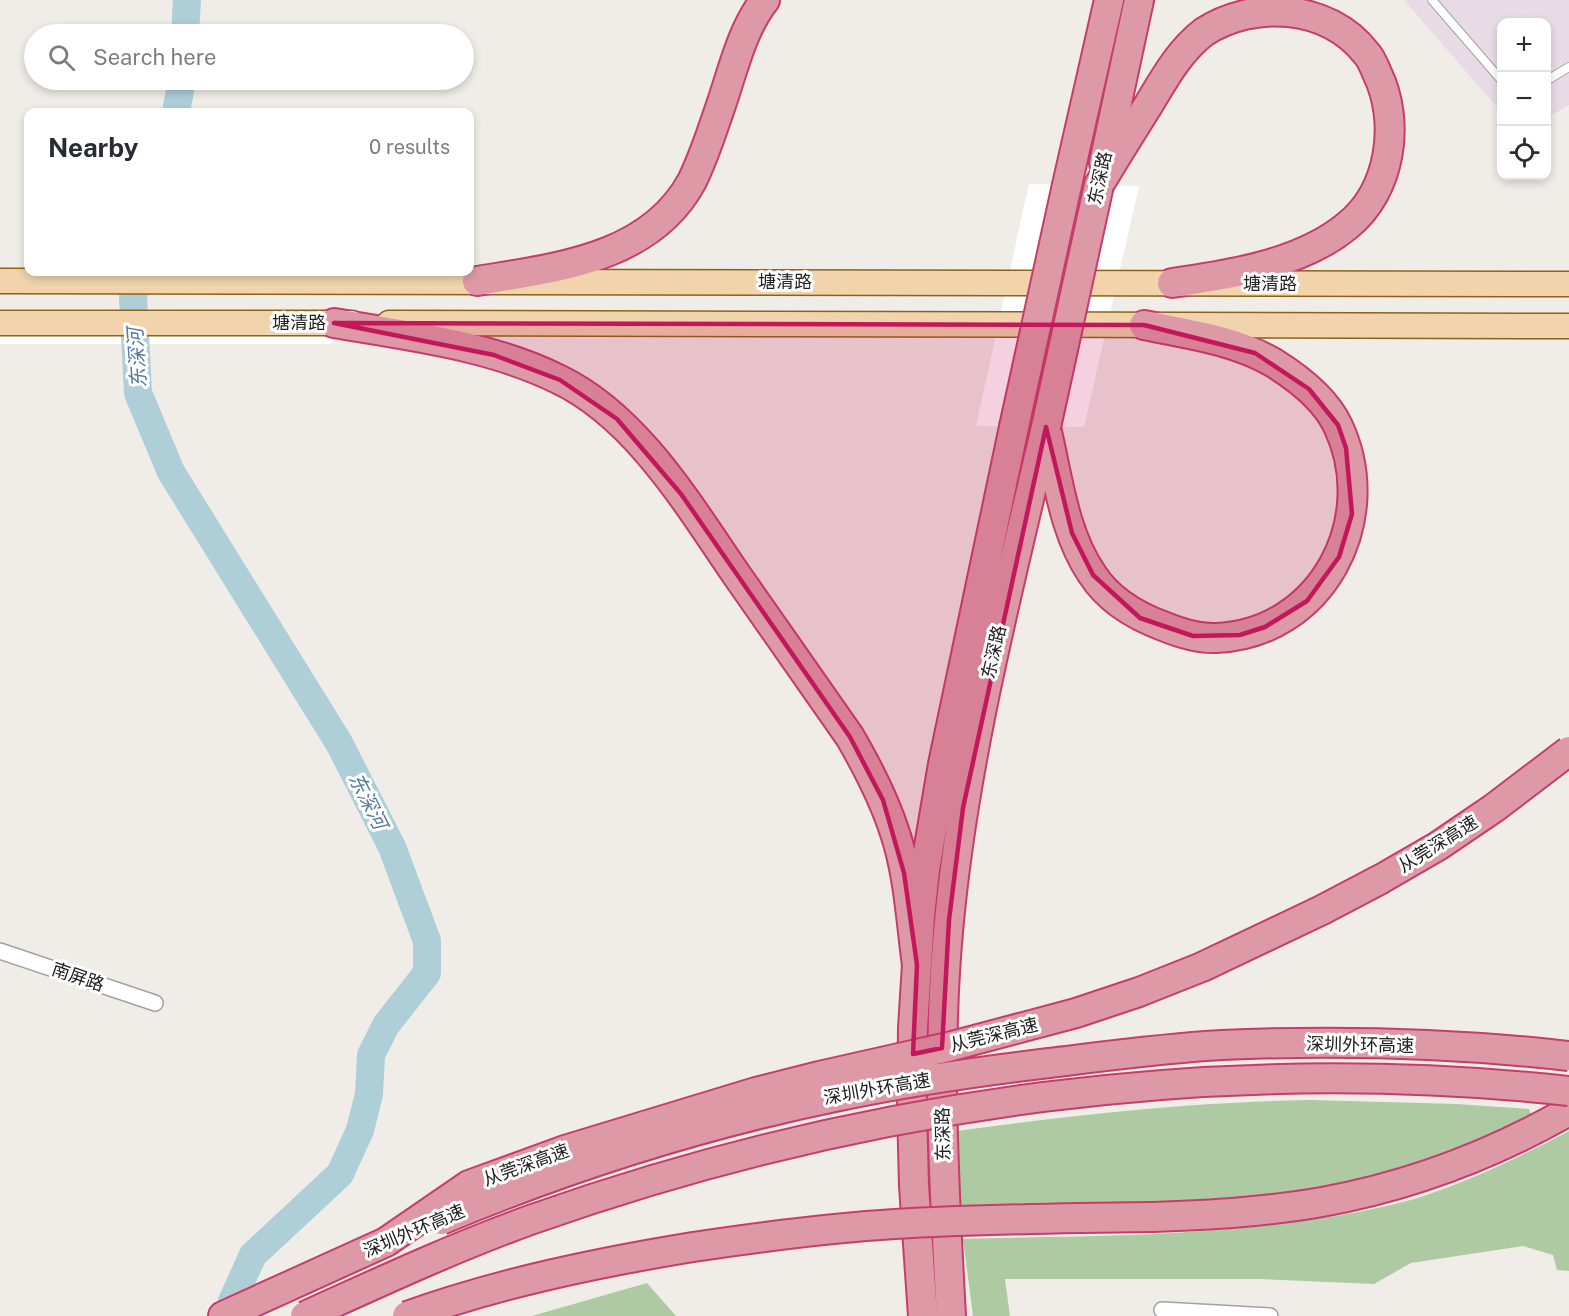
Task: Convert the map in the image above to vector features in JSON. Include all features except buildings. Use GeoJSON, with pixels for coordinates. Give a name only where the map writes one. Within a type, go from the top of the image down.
{"type":"FeatureCollection","features":[{"type":"Feature","properties":{"kind":"highway"},"geometry":{"type":"LineString","coordinates":[[477,281],[542,271],[595,257],[640,237],[660,222],[691,182],[705,153],[739,51],[765,0]]}},
{"type":"Feature","properties":{"kind":"highway","name":"东深路"},"geometry":{"type":"LineString","coordinates":[[923,1316],[914,1186],[912,1108],[917,966],[926,870],[943,764],[1014,427],[1109,0]]}},
{"type":"Feature","properties":{"kind":"highway","name":"东深路"},"geometry":{"type":"LineString","coordinates":[[951,1316],[944,1196],[943,1011],[949,921],[963,808],[1139,0]]}},
{"type":"Feature","properties":{"kind":"highway"},"geometry":{"type":"LineString","coordinates":[[1099,185],[1166,75],[1203,33],[1224,19],[1258,9],[1301,11],[1324,19],[1349,34],[1368,54],[1381,82],[1389,111],[1390,144],[1383,175],[1370,203],[1348,226],[1327,240],[1299,253],[1236,273],[1172,283]]}},
{"type":"Feature","properties":{"kind":"highway"},"geometry":{"type":"LineString","coordinates":[[334,323],[454,345],[529,366],[588,396],[617,419],[681,494],[850,737],[868,769],[896,835],[904,873],[917,966]]}},
{"type":"Feature","properties":{"kind":"highway"},"geometry":{"type":"LineString","coordinates":[[1046,427],[1070,524],[1080,554],[1093,575],[1115,599],[1140,618],[1193,636],[1215,638],[1240,635],[1265,627],[1307,601],[1324,581],[1340,556],[1348,535],[1352,514],[1352,469],[1338,425],[1309,389],[1255,353],[1210,338],[1144,325]]}},
{"type":"Feature","properties":{"kind":"highway","name":"从莞深高速"},"geometry":{"type":"LineString","coordinates":[[386,1242],[469,1185],[565,1150],[693,1110],[767,1090],[948,1047],[1076,1013],[1181,976],[1262,940],[1381,879],[1438,846],[1494,808],[1569,751]]}},
{"type":"Feature","properties":{"kind":"highway","name":"深圳外环高速"},"geometry":{"type":"LineString","coordinates":[[223,1316],[386,1242],[496,1197],[586,1165],[677,1137],[792,1106],[941,1078],[1113,1055],[1221,1046],[1328,1044],[1436,1046],[1569,1056]]}},
{"type":"Feature","properties":{"kind":"highway","name":"深圳外环高速"},"geometry":{"type":"LineString","coordinates":[[304,1316],[486,1237],[576,1205],[759,1151],[897,1119],[1072,1094],[1225,1080],[1413,1080],[1569,1091]]}},
{"type":"Feature","properties":{"kind":"highway"},"geometry":{"type":"LineString","coordinates":[[407,1316],[501,1286],[568,1270],[637,1256],[764,1236],[894,1224],[1220,1214],[1320,1203],[1387,1188],[1485,1154],[1569,1111]]}},
{"type":"Feature","properties":{"kind":"main road","name":"塘清路"},"geometry":{"type":"LineString","coordinates":[[0,281],[1569,284]]}},
{"type":"Feature","properties":{"kind":"main road","name":"塘清路"},"geometry":{"type":"LineString","coordinates":[[0,323],[1569,326]]}},
{"type":"Feature","properties":{"kind":"street","name":"南屏路"},"geometry":{"type":"LineString","coordinates":[[0,951],[155,1003]]}},
{"type":"Feature","properties":{"kind":"street"},"geometry":{"type":"LineString","coordinates":[[1162,1310],[1269,1316]]}},
{"type":"Feature","properties":{"kind":"lane"},"geometry":{"type":"LineString","coordinates":[[1432,0],[1497,75]]}},
{"type":"Feature","properties":{"kind":"lane"},"geometry":{"type":"LineString","coordinates":[[1551,78],[1569,67]]}},
{"type":"Feature","properties":{"kind":"highlighted area"},"geometry":{"type":"Polygon","coordinates":[[[334,323],[1144,325],[1255,353],[1309,389],[1338,425],[1346,448],[1352,514],[1339,557],[1307,601],[1265,627],[1240,635],[1193,636],[1140,618],[1093,575],[1072,533],[1046,427],[963,808],[949,920],[942,1048],[913,1054],[917,965],[904,873],[883,800],[850,737],[681,494],[617,419],[560,380],[494,355],[334,323]]]}},
{"type":"Feature","properties":{"kind":"shaded area"},"geometry":{"type":"Polygon","coordinates":[[[1404,0],[1569,0],[1569,105],[1551,116],[1551,18],[1497,18],[1497,107],[1404,0]]]}},
{"type":"Feature","properties":{"kind":"green space"},"geometry":{"type":"Polygon","coordinates":[[[1311,1100],[1457,1104],[1529,1109],[1532,1117],[1467,1147],[1361,1182],[1288,1194],[1203,1202],[961,1207],[956,1131],[1133,1110],[1222,1103],[1311,1100]]]}},
{"type":"Feature","properties":{"kind":"green space"},"geometry":{"type":"Polygon","coordinates":[[[1569,1131],[1569,1271],[1557,1270],[1553,1255],[1523,1246],[1411,1263],[1374,1284],[1259,1279],[1005,1279],[1010,1316],[973,1316],[963,1239],[1206,1231],[1286,1223],[1355,1212],[1407,1201],[1443,1189],[1498,1166],[1569,1131]]]}},
{"type":"Feature","properties":{"kind":"green space"},"geometry":{"type":"Polygon","coordinates":[[[647,1283],[676,1316],[532,1316],[647,1283]]]}},
{"type":"Feature","properties":{"kind":"pier"},"geometry":{"type":"Polygon","coordinates":[[[1029,184],[1139,186],[1084,427],[976,426],[1029,184]]]}},
{"type":"Feature","properties":{"kind":"pier"},"geometry":{"type":"Polygon","coordinates":[[[0,309],[335,310],[332,344],[0,344],[0,309]]]}},
{"type":"Feature","properties":{"kind":"waterway","name":"东深河"},"geometry":{"type":"LineString","coordinates":[[186,24],[187,0]]}},
{"type":"Feature","properties":{"kind":"waterway","name":"东深河"},"geometry":{"type":"LineString","coordinates":[[177,108],[180,90]]}},
{"type":"Feature","properties":{"kind":"waterway","name":"东深河"},"geometry":{"type":"LineString","coordinates":[[139,276],[133,297],[138,393],[171,472],[339,743],[392,847],[427,941],[427,973],[386,1025],[371,1055],[369,1094],[360,1130],[340,1174],[253,1255],[232,1301],[231,1316]]}}]}
